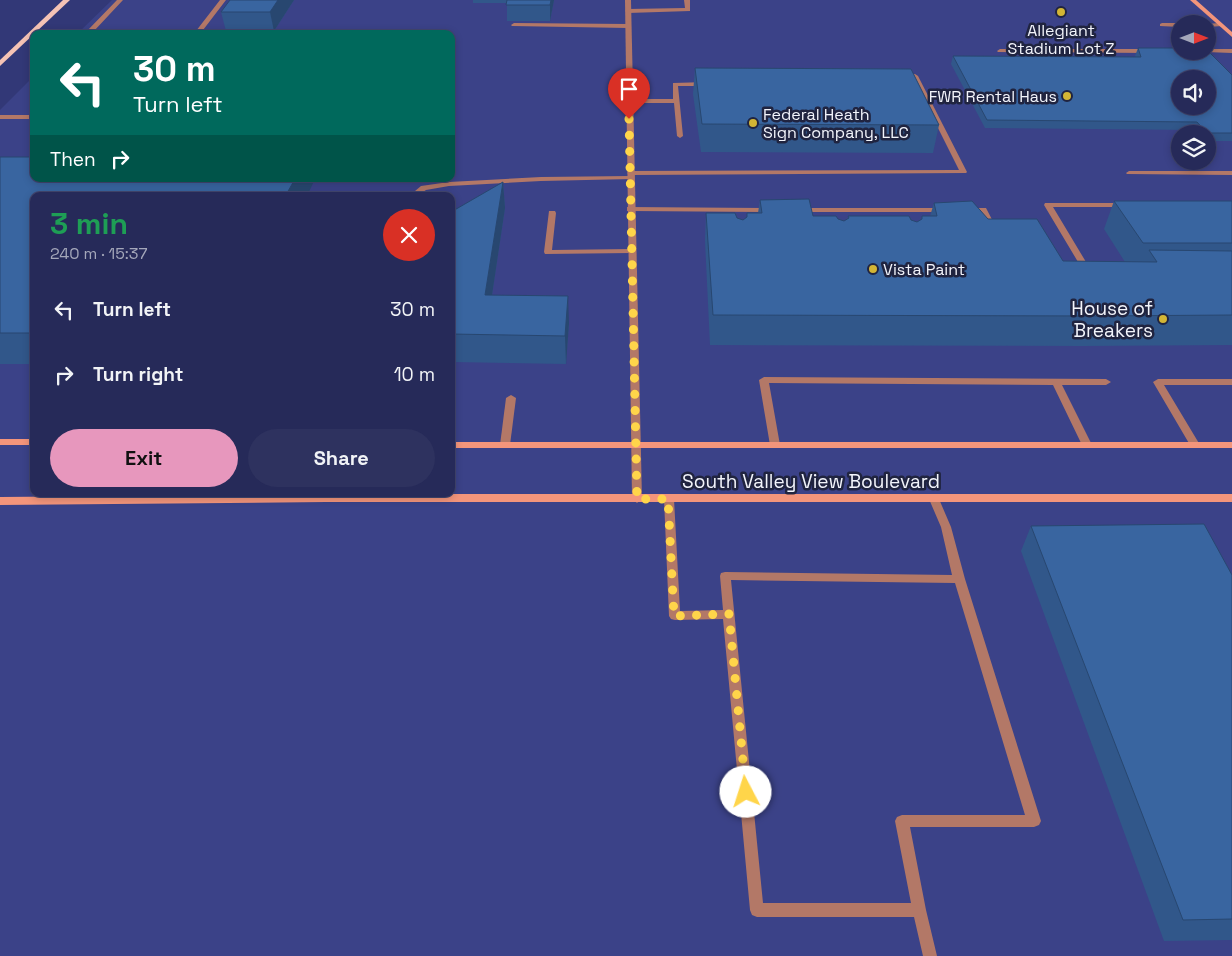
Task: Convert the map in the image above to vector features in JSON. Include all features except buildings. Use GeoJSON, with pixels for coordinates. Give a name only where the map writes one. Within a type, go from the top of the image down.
{"type":"FeatureCollection","features":[{"type":"Feature","properties":{"kind":"main road"},"geometry":{"type":"LineString","coordinates":[[35,30],[67,0]]}},
{"type":"Feature","properties":{"kind":"main road"},"geometry":{"type":"LineString","coordinates":[[1193,0],[1232,36]]}},
{"type":"Feature","properties":{"kind":"main road"},"geometry":{"type":"LineString","coordinates":[[0,64],[30,35]]}},
{"type":"Feature","properties":{"kind":"main road"},"geometry":{"type":"LineString","coordinates":[[0,442],[30,442]]}},
{"type":"Feature","properties":{"kind":"main road","name":"South Valley View Boulevard"},"geometry":{"type":"LineString","coordinates":[[455,445],[1232,445]]}},
{"type":"Feature","properties":{"kind":"main road","name":"South Valley View Boulevard"},"geometry":{"type":"LineString","coordinates":[[0,501],[326,498],[1232,498]]}},
{"type":"Feature","properties":{"kind":"street"},"geometry":{"type":"LineString","coordinates":[[91,30],[120,0]]}},
{"type":"Feature","properties":{"kind":"street"},"geometry":{"type":"LineString","coordinates":[[200,30],[223,0]]}},
{"type":"Feature","properties":{"kind":"street"},"geometry":{"type":"LineString","coordinates":[[628,0],[630,209],[637,499]]}},
{"type":"Feature","properties":{"kind":"street"},"geometry":{"type":"LineString","coordinates":[[628,11],[688,10],[687,0]]}},
{"type":"Feature","properties":{"kind":"street"},"geometry":{"type":"LineString","coordinates":[[1162,25],[1171,25]]}},
{"type":"Feature","properties":{"kind":"street"},"geometry":{"type":"LineString","coordinates":[[514,26],[628,26]]}},
{"type":"Feature","properties":{"kind":"street"},"geometry":{"type":"LineString","coordinates":[[1000,51],[1161,51]]}},
{"type":"Feature","properties":{"kind":"street"},"geometry":{"type":"LineString","coordinates":[[1216,51],[1232,51]]}},
{"type":"Feature","properties":{"kind":"street"},"geometry":{"type":"LineString","coordinates":[[418,192],[424,188],[449,184],[630,175],[964,172],[915,76],[896,76]]}},
{"type":"Feature","properties":{"kind":"street"},"geometry":{"type":"LineString","coordinates":[[680,136],[674,84],[716,84]]}},
{"type":"Feature","properties":{"kind":"street"},"geometry":{"type":"LineString","coordinates":[[629,101],[676,101]]}},
{"type":"Feature","properties":{"kind":"street"},"geometry":{"type":"LineString","coordinates":[[0,117],[30,117]]}},
{"type":"Feature","properties":{"kind":"street"},"geometry":{"type":"LineString","coordinates":[[1129,173],[1232,173]]}},
{"type":"Feature","properties":{"kind":"street"},"geometry":{"type":"LineString","coordinates":[[1099,275],[1089,275],[1048,205],[1135,205]]}},
{"type":"Feature","properties":{"kind":"street"},"geometry":{"type":"LineString","coordinates":[[630,209],[780,210]]}},
{"type":"Feature","properties":{"kind":"street"},"geometry":{"type":"LineString","coordinates":[[734,210],[735,218]]}},
{"type":"Feature","properties":{"kind":"street"},"geometry":{"type":"LineString","coordinates":[[790,210],[983,210],[1000,243]]}},
{"type":"Feature","properties":{"kind":"street"},"geometry":{"type":"LineString","coordinates":[[827,210],[830,219]]}},
{"type":"Feature","properties":{"kind":"street"},"geometry":{"type":"LineString","coordinates":[[896,210],[900,219]]}},
{"type":"Feature","properties":{"kind":"street"},"geometry":{"type":"LineString","coordinates":[[552,213],[548,252],[631,252]]}},
{"type":"Feature","properties":{"kind":"street"},"geometry":{"type":"LineString","coordinates":[[775,445],[764,380],[1106,382]]}},
{"type":"Feature","properties":{"kind":"street"},"geometry":{"type":"LineString","coordinates":[[1056,381],[1087,445]]}},
{"type":"Feature","properties":{"kind":"street"},"geometry":{"type":"LineString","coordinates":[[1196,445],[1158,382],[1232,382]]}},
{"type":"Feature","properties":{"kind":"street"},"geometry":{"type":"LineString","coordinates":[[505,445],[511,398]]}},
{"type":"Feature","properties":{"kind":"street"},"geometry":{"type":"LineString","coordinates":[[930,956],[902,821],[1034,821],[959,578],[946,527],[934,498]]}},
{"type":"Feature","properties":{"kind":"street"},"geometry":{"type":"LineString","coordinates":[[668,499],[674,616],[729,614]]}},
{"type":"Feature","properties":{"kind":"street"},"geometry":{"type":"LineString","coordinates":[[919,910],[757,910],[725,576],[959,578]]}},
{"type":"Feature","properties":{"kind":"shaded area"},"geometry":{"type":"Polygon","coordinates":[[[112,0],[1232,0],[1232,956],[0,956],[0,110],[30,80],[30,182],[455,182],[455,30],[81,30],[112,0]]]}},
{"type":"Feature","properties":{"kind":"place","name":"Allegiant Stadium Lot Z"},"geometry":{"type":"Point","coordinates":[1061,12]}},
{"type":"Feature","properties":{"kind":"place","name":"FWR Rental Haus"},"geometry":{"type":"Point","coordinates":[1067,96]}},
{"type":"Feature","properties":{"kind":"place","name":"Federal Heath Sign Company, LLC"},"geometry":{"type":"Point","coordinates":[753,123]}},
{"type":"Feature","properties":{"kind":"place","name":"Vista Paint"},"geometry":{"type":"Point","coordinates":[873,269]}},
{"type":"Feature","properties":{"kind":"place","name":"House of Breakers"},"geometry":{"type":"Point","coordinates":[1163,319]}},
{"type":"Feature","properties":{"kind":"route"},"geometry":{"type":"LineString","coordinates":[[629,119],[637,499],[668,499],[674,616],[729,614],[746,792]]}}]}
